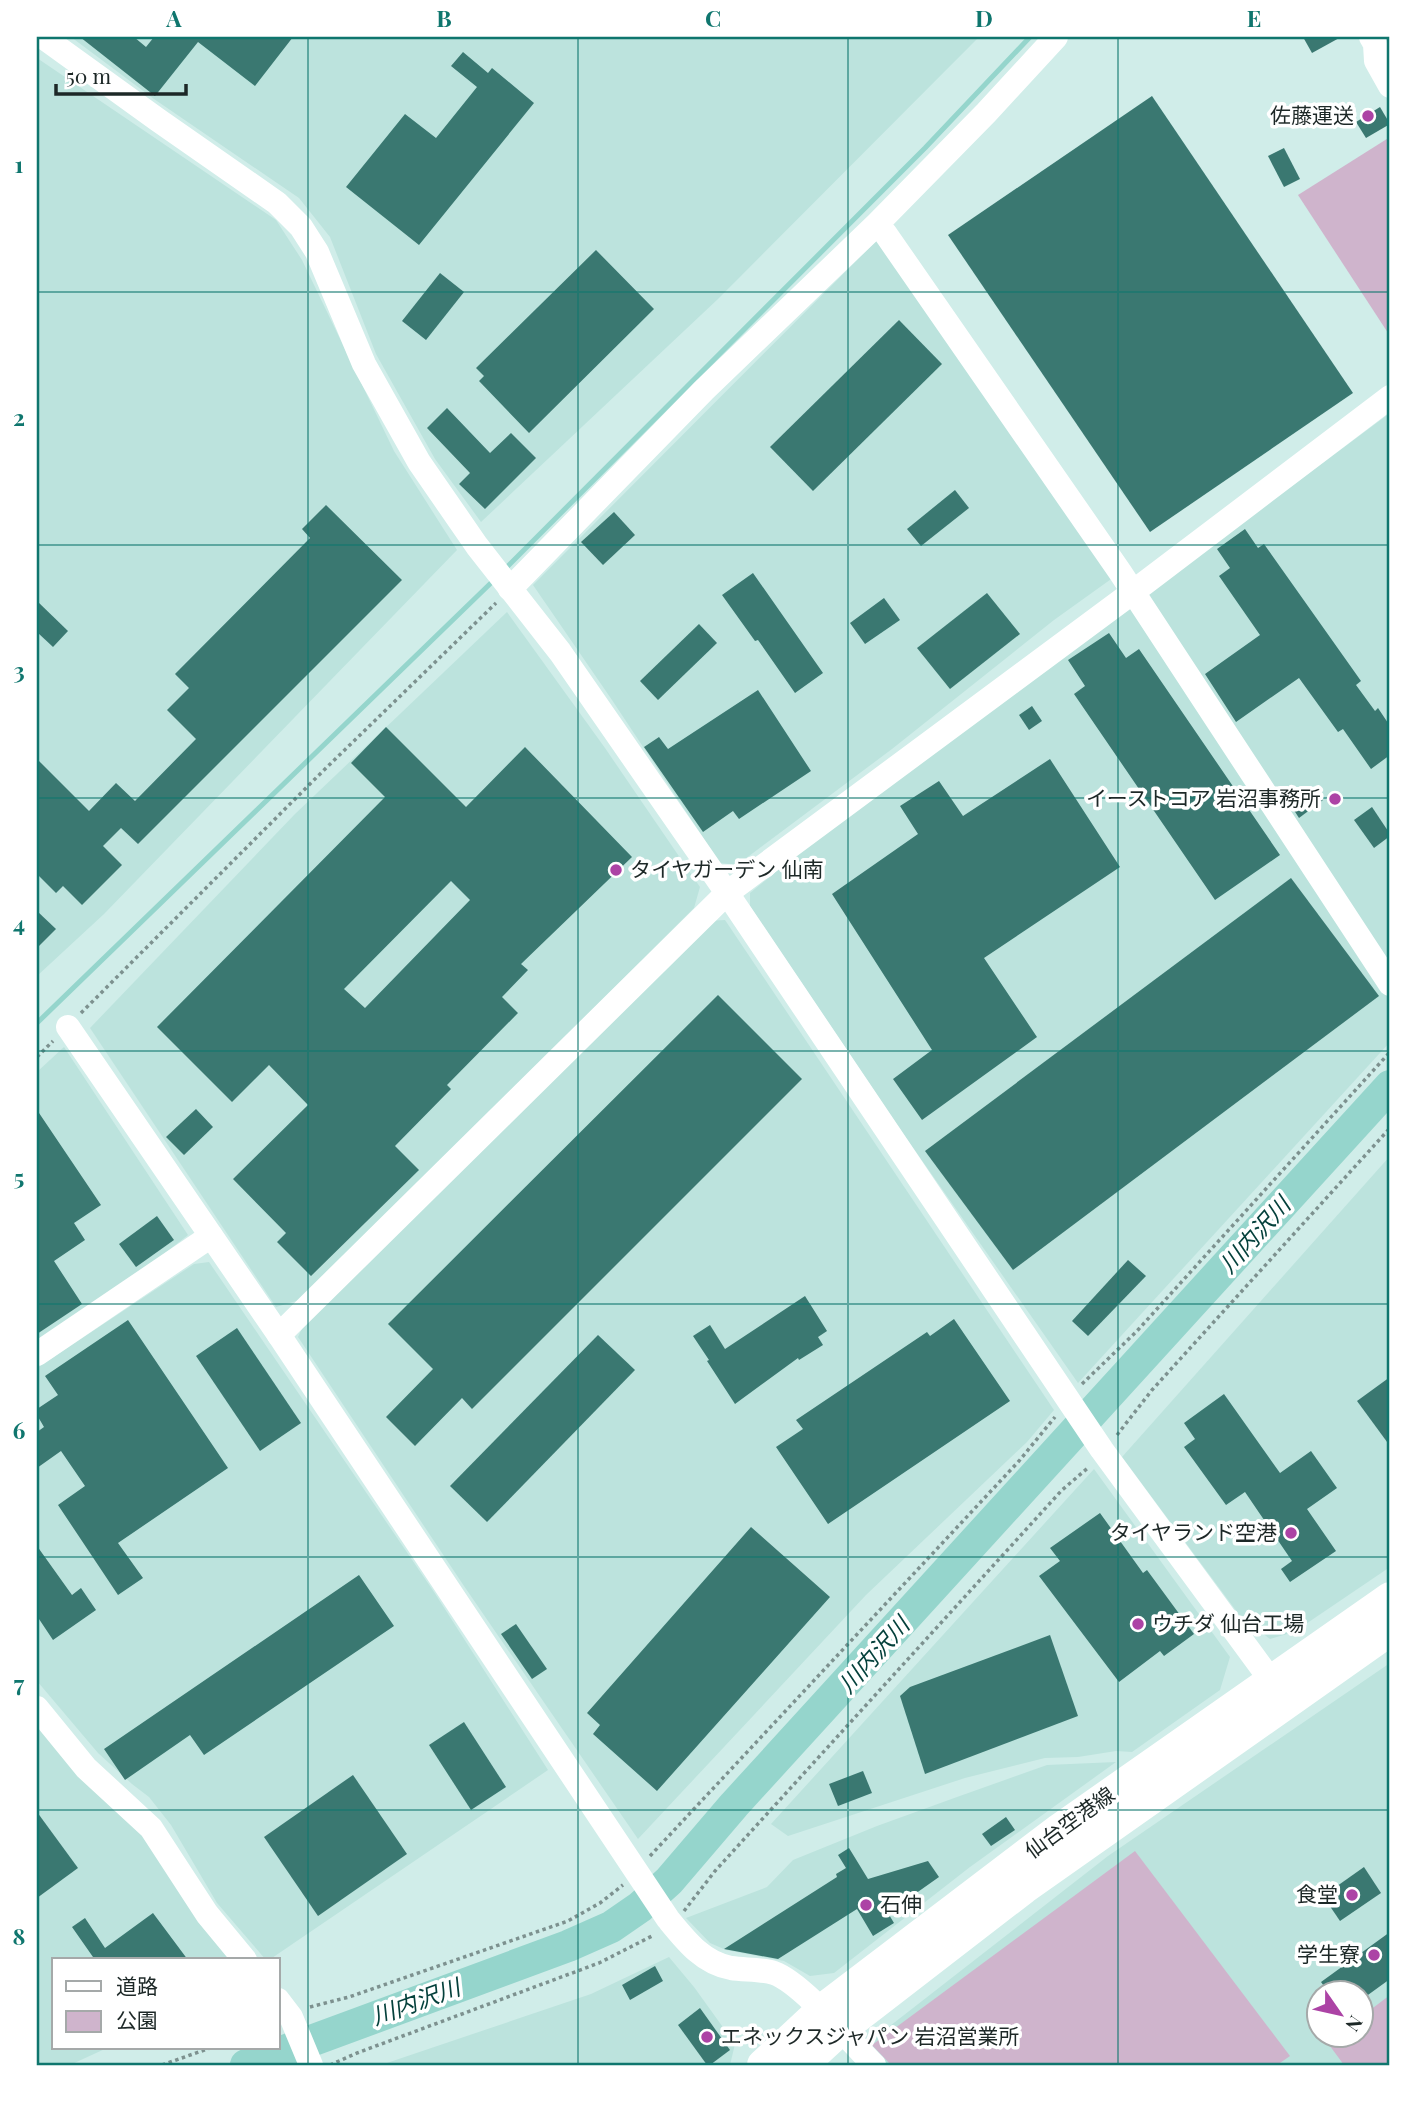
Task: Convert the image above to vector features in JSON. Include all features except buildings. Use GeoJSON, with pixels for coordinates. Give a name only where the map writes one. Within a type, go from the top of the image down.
{"type":"FeatureCollection","features":[{"type":"Feature","properties":{"kind":"main road","name":"仙台空港線"},"geometry":{"type":"LineString","coordinates":[[763,2065],[1024,1888],[1279,1691],[1390,1598]]}},
{"type":"Feature","properties":{"kind":"main road","name":"仙台空港線"},"geometry":{"type":"LineString","coordinates":[[1279,1691],[1390,1630]]}},
{"type":"Feature","properties":{"kind":"main road","name":"仙台空港線"},"geometry":{"type":"LineString","coordinates":[[802,2065],[831,2020]]}},
{"type":"Feature","properties":{"kind":"street"},"geometry":{"type":"LineString","coordinates":[[43,37],[276,203],[301,227],[317,252],[364,364],[419,462],[477,546],[560,652],[727,893],[1103,1452],[1279,1691]]}},
{"type":"Feature","properties":{"kind":"street"},"geometry":{"type":"LineString","coordinates":[[508,586],[704,390],[877,224],[1056,37]]}},
{"type":"Feature","properties":{"kind":"street"},"geometry":{"type":"LineString","coordinates":[[1378,39],[1376,61],[1390,86]]}},
{"type":"Feature","properties":{"kind":"street"},"geometry":{"type":"LineString","coordinates":[[885,233],[1133,592],[1390,984]]}},
{"type":"Feature","properties":{"kind":"street"},"geometry":{"type":"LineString","coordinates":[[279,1335],[727,893],[1133,592],[1390,397]]}},
{"type":"Feature","properties":{"kind":"street"},"geometry":{"type":"LineString","coordinates":[[68,1027],[279,1335],[670,1921],[688,1944],[706,1958],[728,1967],[775,1973],[788,1981],[831,2020],[874,2065]]}},
{"type":"Feature","properties":{"kind":"street"},"geometry":{"type":"LineString","coordinates":[[37,1354],[211,1236]]}},
{"type":"Feature","properties":{"kind":"street"},"geometry":{"type":"LineString","coordinates":[[37,1708],[86,1768],[151,1828],[207,1914],[243,1958]]}},
{"type":"Feature","properties":{"kind":"street"},"geometry":{"type":"LineString","coordinates":[[286,2010],[311,2065]]}},
{"type":"Feature","properties":{"kind":"path"},"geometry":{"type":"LineString","coordinates":[[37,1057],[508,586]]}},
{"type":"Feature","properties":{"kind":"path"},"geometry":{"type":"LineString","coordinates":[[286,2010],[349,1997],[568,1921],[600,1903],[639,1873],[1019,1461],[1068,1400],[1137,1331],[1390,1052]]}},
{"type":"Feature","properties":{"kind":"path"},"geometry":{"type":"LineString","coordinates":[[330,2065],[599,1963],[662,1931],[686,1909],[715,1871],[1044,1509],[1103,1452],[1152,1390],[1390,1128]]}},
{"type":"Feature","properties":{"kind":"path"},"geometry":{"type":"LineString","coordinates":[[162,2065],[204,2050]]}},
{"type":"Feature","properties":{"kind":"shaded area"},"geometry":{"type":"Polygon","coordinates":[[[71,37],[979,37],[718,299],[481,522],[435,459],[376,354],[330,237],[299,198],[154,99],[71,37]]]}},
{"type":"Feature","properties":{"kind":"shaded area"},"geometry":{"type":"Polygon","coordinates":[[[37,58],[276,220],[302,260],[394,451],[457,550],[104,914],[37,976],[37,58]]]}},
{"type":"Feature","properties":{"kind":"shaded area"},"geometry":{"type":"Polygon","coordinates":[[[880,237],[1114,577],[1054,620],[892,749],[737,865],[720,863],[533,585],[880,237]]]}},
{"type":"Feature","properties":{"kind":"shaded area"},"geometry":{"type":"Polygon","coordinates":[[[1390,413],[1390,1042],[1078,1383],[902,1132],[750,906],[750,893],[799,853],[1390,413]]]}},
{"type":"Feature","properties":{"kind":"shaded area"},"geometry":{"type":"Polygon","coordinates":[[[507,612],[700,887],[694,908],[303,1299],[276,1307],[90,1028],[295,814],[507,612]]]}},
{"type":"Feature","properties":{"kind":"shaded area"},"geometry":{"type":"Polygon","coordinates":[[[725,920],[1054,1410],[1027,1442],[866,1595],[638,1839],[464,1586],[298,1337],[304,1324],[708,921],[725,920]]]}},
{"type":"Feature","properties":{"kind":"shaded area"},"geometry":{"type":"Polygon","coordinates":[[[64,1047],[188,1235],[145,1269],[37,1343],[37,1072],[64,1047]]]}},
{"type":"Feature","properties":{"kind":"shaded area"},"geometry":{"type":"Polygon","coordinates":[[[1390,1156],[1390,1567],[1294,1632],[1270,1639],[1240,1616],[1122,1457],[1390,1156]]]}},
{"type":"Feature","properties":{"kind":"shaded area"},"geometry":{"type":"Polygon","coordinates":[[[209,1262],[434,1592],[548,1770],[272,1958],[264,1958],[217,1903],[171,1825],[149,1797],[98,1753],[37,1681],[37,1368],[194,1264],[209,1262]]]}},
{"type":"Feature","properties":{"kind":"shaded area"},"geometry":{"type":"Polygon","coordinates":[[[1094,1469],[1230,1657],[1220,1690],[1132,1752],[1045,1758],[965,1778],[788,1836],[771,1824],[1094,1469]]]}},
{"type":"Feature","properties":{"kind":"shaded area"},"geometry":{"type":"Polygon","coordinates":[[[1390,1663],[1390,2065],[864,2065],[854,2054],[1108,1856],[1390,1663]]]}},
{"type":"Feature","properties":{"kind":"shaded area"},"geometry":{"type":"Polygon","coordinates":[[[37,1721],[141,1832],[231,1958],[52,1958],[52,2050],[103,2050],[70,2065],[37,2065],[37,1721]]]}},
{"type":"Feature","properties":{"kind":"shaded area"},"geometry":{"type":"Polygon","coordinates":[[[1116,1762],[970,1867],[834,1973],[810,1976],[784,1961],[726,1950],[710,1943],[686,1918],[767,1887],[793,1860],[877,1826],[1047,1765],[1116,1762]]]}},
{"type":"Feature","properties":{"kind":"shaded area"},"geometry":{"type":"Polygon","coordinates":[[[669,1957],[735,2044],[730,2065],[381,2065],[591,1994],[669,1957]]]}},
{"type":"Feature","properties":{"kind":"green space"},"geometry":{"type":"Polygon","coordinates":[[[1390,137],[1390,336],[1298,195],[1390,137]]]}},
{"type":"Feature","properties":{"kind":"green space"},"geometry":{"type":"Polygon","coordinates":[[[1135,1851],[1290,2056],[1277,2065],[891,2065],[872,2045],[1135,1851]]]}},
{"type":"Feature","properties":{"kind":"green space"},"geometry":{"type":"Polygon","coordinates":[[[1390,1995],[1390,2065],[1344,2065],[1333,2050],[1374,2050],[1374,2007],[1390,1995]]]}},
{"type":"Feature","properties":{"kind":"waterway"},"geometry":{"type":"LineString","coordinates":[[504,570],[925,148],[1030,37]]}},
{"type":"Feature","properties":{"kind":"waterway"},"geometry":{"type":"LineString","coordinates":[[37,1023],[494,580]]}},
{"type":"Feature","properties":{"kind":"waterway","name":"川内沢川"},"geometry":{"type":"LineString","coordinates":[[246,2065],[568,1946],[611,1927],[640,1907],[669,1881],[734,1805],[1390,1086]]}},
{"type":"Feature","properties":{"kind":"place","name":"佐藤運送"},"geometry":{"type":"Point","coordinates":[1368,116]}},
{"type":"Feature","properties":{"kind":"place","name":"イーストコア 岩沼事務所"},"geometry":{"type":"Point","coordinates":[1335,799]}},
{"type":"Feature","properties":{"kind":"place","name":"タイヤガーデン 仙南"},"geometry":{"type":"Point","coordinates":[616,870]}},
{"type":"Feature","properties":{"kind":"place","name":"タイヤランド空港"},"geometry":{"type":"Point","coordinates":[1291,1533]}},
{"type":"Feature","properties":{"kind":"place","name":"ウチダ 仙台工場"},"geometry":{"type":"Point","coordinates":[1138,1624]}},
{"type":"Feature","properties":{"kind":"place","name":"食堂"},"geometry":{"type":"Point","coordinates":[1352,1895]}},
{"type":"Feature","properties":{"kind":"place","name":"石伸"},"geometry":{"type":"Point","coordinates":[866,1905]}},
{"type":"Feature","properties":{"kind":"place","name":"学生寮"},"geometry":{"type":"Point","coordinates":[1374,1955]}},
{"type":"Feature","properties":{"kind":"place","name":"エネックスジャパン 岩沼営業所"},"geometry":{"type":"Point","coordinates":[707,2037]}}]}
